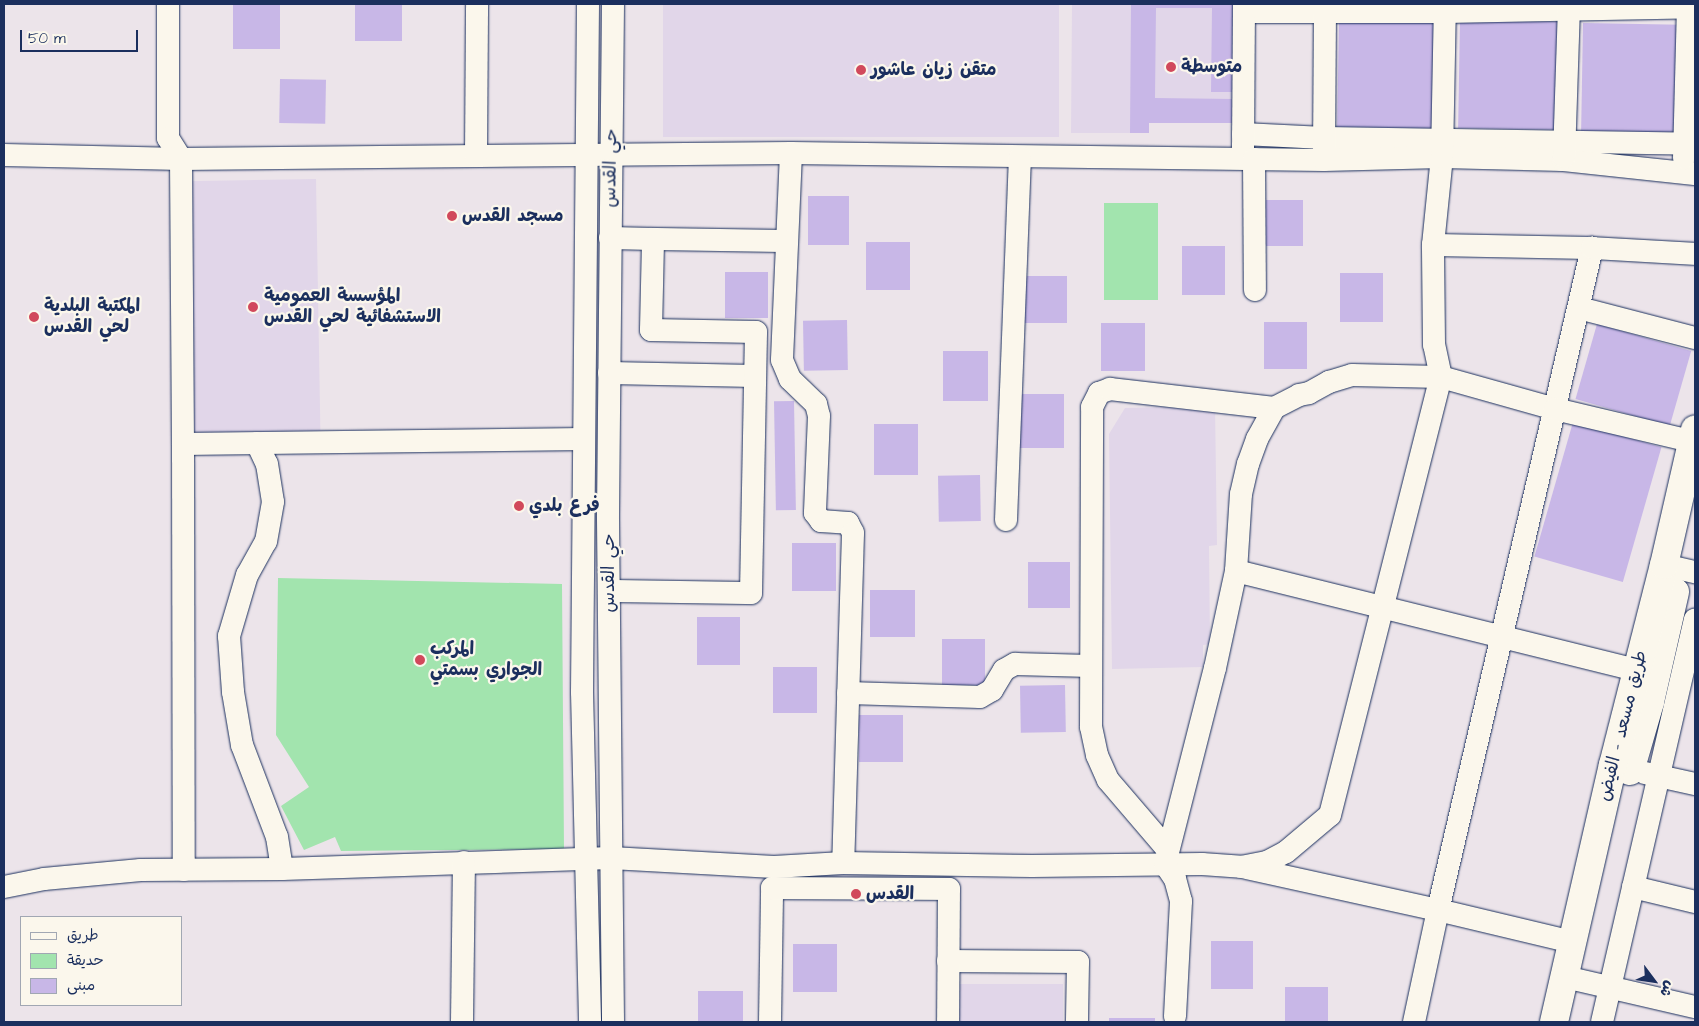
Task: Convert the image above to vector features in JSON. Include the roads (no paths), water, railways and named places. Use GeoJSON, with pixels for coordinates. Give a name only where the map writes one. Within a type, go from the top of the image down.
{"type":"FeatureCollection","features":[{"type":"Feature","properties":{"kind":"main road","name":"طريق مسعد - الفيض"},"geometry":{"type":"LineString","coordinates":[[1554,1022],[1572,978],[1580,968],[1622,767],[1637,670],[1680,569],[1694,438]]}},
{"type":"Feature","properties":{"kind":"main road","name":"طريق مسعد - الفيض"},"geometry":{"type":"LineString","coordinates":[[1568,1022],[1572,978],[1572,942],[1622,767],[1666,636],[1695,505]]}},
{"type":"Feature","properties":{"kind":"street"},"geometry":{"type":"LineString","coordinates":[[168,4],[168,138],[181,160],[184,870]]}},
{"type":"Feature","properties":{"kind":"street"},"geometry":{"type":"LineString","coordinates":[[476,156],[477,4]]}},
{"type":"Feature","properties":{"kind":"street"},"geometry":{"type":"LineString","coordinates":[[588,4],[582,692],[588,858],[590,1022]]}},
{"type":"Feature","properties":{"kind":"street","name":"حي القدس"},"geometry":{"type":"LineString","coordinates":[[612,1022],[609,373],[613,4]]}},
{"type":"Feature","properties":{"kind":"street"},"geometry":{"type":"LineString","coordinates":[[1255,290],[1248,159],[1243,134],[1244,8],[1690,6],[1690,173],[1564,151]]}},
{"type":"Feature","properties":{"kind":"street"},"geometry":{"type":"LineString","coordinates":[[1564,151],[1569,7]]}},
{"type":"Feature","properties":{"kind":"street"},"geometry":{"type":"LineString","coordinates":[[1324,149],[1325,8]]}},
{"type":"Feature","properties":{"kind":"street"},"geometry":{"type":"LineString","coordinates":[[1241,867],[1267,862],[1286,852],[1330,815],[1441,377],[1434,344],[1433,245],[1442,149],[1445,8]]}},
{"type":"Feature","properties":{"kind":"street"},"geometry":{"type":"LineString","coordinates":[[1243,134],[1324,149]]}},
{"type":"Feature","properties":{"kind":"street"},"geometry":{"type":"LineString","coordinates":[[4,155],[181,160],[587,154],[791,154],[1248,159],[1324,149],[1564,151],[1690,144]]}},
{"type":"Feature","properties":{"kind":"street"},"geometry":{"type":"LineString","coordinates":[[791,154],[782,360],[790,379],[816,404],[819,416],[815,513],[821,521],[848,523],[853,533],[843,863]]}},
{"type":"Feature","properties":{"kind":"street"},"geometry":{"type":"LineString","coordinates":[[1006,520],[1020,156]]}},
{"type":"Feature","properties":{"kind":"street"},"geometry":{"type":"LineString","coordinates":[[610,238],[787,241]]}},
{"type":"Feature","properties":{"kind":"street"},"geometry":{"type":"LineString","coordinates":[[609,591],[750,593],[756,332],[651,330],[653,238]]}},
{"type":"Feature","properties":{"kind":"street"},"geometry":{"type":"LineString","coordinates":[[1433,245],[1592,248],[1695,254]]}},
{"type":"Feature","properties":{"kind":"street"},"geometry":{"type":"LineString","coordinates":[[1414,1022],[1438,910],[1592,248]]}},
{"type":"Feature","properties":{"kind":"street"},"geometry":{"type":"LineString","coordinates":[[1579,308],[1695,338]]}},
{"type":"Feature","properties":{"kind":"street"},"geometry":{"type":"LineString","coordinates":[[609,373],[755,376]]}},
{"type":"Feature","properties":{"kind":"street"},"geometry":{"type":"LineString","coordinates":[[1167,857],[1215,668],[1236,571],[1241,494],[1248,464],[1257,439],[1274,408],[1298,395],[1309,393],[1329,382],[1352,375],[1441,377],[1554,409],[1694,438]]}},
{"type":"Feature","properties":{"kind":"street"},"geometry":{"type":"LineString","coordinates":[[1175,1016],[1181,901],[1175,879],[1167,857],[1108,780],[1102,768],[1091,727],[1092,407],[1096,397],[1104,390],[1110,389],[1274,408]]}},
{"type":"Feature","properties":{"kind":"street"},"geometry":{"type":"LineString","coordinates":[[183,444],[584,439]]}},
{"type":"Feature","properties":{"kind":"street"},"geometry":{"type":"LineString","coordinates":[[257,443],[267,464],[272,502],[266,541],[246,576],[229,636],[233,692],[242,745],[278,837],[282,868]]}},
{"type":"Feature","properties":{"kind":"street"},"geometry":{"type":"LineString","coordinates":[[1236,571],[1637,670]]}},
{"type":"Feature","properties":{"kind":"street"},"geometry":{"type":"LineString","coordinates":[[1602,1022],[1695,620]]}},
{"type":"Feature","properties":{"kind":"street"},"geometry":{"type":"LineString","coordinates":[[848,692],[974,698],[987,695],[1004,670],[1016,664],[1090,666]]}},
{"type":"Feature","properties":{"kind":"street"},"geometry":{"type":"LineString","coordinates":[[1622,767],[1695,784]]}},
{"type":"Feature","properties":{"kind":"street"},"geometry":{"type":"LineString","coordinates":[[773,878],[843,863],[1032,866],[1167,857],[1241,867],[1438,910],[1572,942]]}},
{"type":"Feature","properties":{"kind":"street"},"geometry":{"type":"LineString","coordinates":[[4,888],[53,878],[141,870],[282,868],[611,858],[773,878],[949,890],[948,1022]]}},
{"type":"Feature","properties":{"kind":"street"},"geometry":{"type":"LineString","coordinates":[[462,1022],[464,862]]}},
{"type":"Feature","properties":{"kind":"street"},"geometry":{"type":"LineString","coordinates":[[770,1022],[773,878]]}},
{"type":"Feature","properties":{"kind":"street"},"geometry":{"type":"LineString","coordinates":[[1633,887],[1695,902]]}},
{"type":"Feature","properties":{"kind":"street"},"geometry":{"type":"LineString","coordinates":[[948,961],[1078,962],[1076,1022]]}},
{"type":"Feature","properties":{"kind":"street"},"geometry":{"type":"LineString","coordinates":[[1572,978],[1693,1008]]}},
{"type":"Feature","properties":{"kind":"place","name":"متوسطة"},"geometry":{"type":"Point","coordinates":[1171,67]}},
{"type":"Feature","properties":{"kind":"place","name":"متقن زيان عاشور"},"geometry":{"type":"Point","coordinates":[861,70]}},
{"type":"Feature","properties":{"kind":"place","name":"مسجد القدس"},"geometry":{"type":"Point","coordinates":[452,216]}},
{"type":"Feature","properties":{"kind":"place","name":"المؤسسة العمومية الاستشفائية لحي القدس"},"geometry":{"type":"Point","coordinates":[253,307]}},
{"type":"Feature","properties":{"kind":"place","name":"المكتبة البلدية لحي القدس"},"geometry":{"type":"Point","coordinates":[34,317]}},
{"type":"Feature","properties":{"kind":"place","name":"فرع بلدي"},"geometry":{"type":"Point","coordinates":[519,506]}},
{"type":"Feature","properties":{"kind":"place","name":"المركب الجواري بسمتي"},"geometry":{"type":"Point","coordinates":[420,660]}},
{"type":"Feature","properties":{"kind":"place","name":"القدس"},"geometry":{"type":"Point","coordinates":[856,894]}}]}
